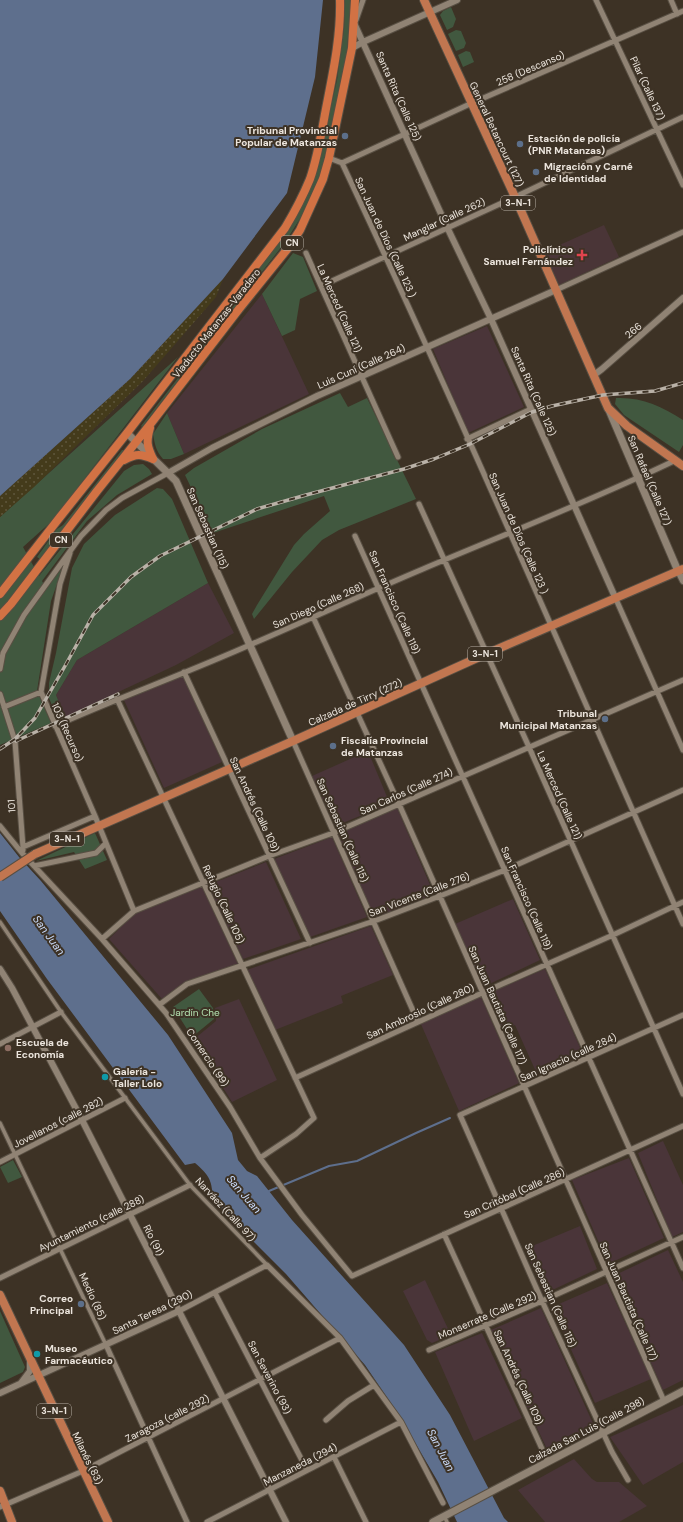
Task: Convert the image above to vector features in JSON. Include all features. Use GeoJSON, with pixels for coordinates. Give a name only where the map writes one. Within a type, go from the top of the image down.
{"type":"FeatureCollection","features":[{"type":"Feature","properties":{"kind":"highway","name":"Viaducto Matanzas-Varadero"},"geometry":{"type":"LineString","coordinates":[[0,594],[127,433],[285,228],[304,193],[314,165],[334,69],[339,32],[340,0]]}},
{"type":"Feature","properties":{"kind":"highway","name":"Viaducto Matanzas-Varadero"},"geometry":{"type":"LineString","coordinates":[[0,616],[12,604],[238,309],[289,247],[300,230],[323,179],[329,158],[352,48],[355,0]]}},
{"type":"Feature","properties":{"kind":"highway"},"geometry":{"type":"LineString","coordinates":[[152,422],[147,437],[147,446],[153,459]]}},
{"type":"Feature","properties":{"kind":"highway"},"geometry":{"type":"LineString","coordinates":[[120,462],[133,455],[142,454],[153,459]]}},
{"type":"Feature","properties":{"kind":"main road","name":"General Betancourt (127)"},"geometry":{"type":"LineString","coordinates":[[424,0],[515,197],[608,408]]}},
{"type":"Feature","properties":{"kind":"main road","name":"3-N-1"},"geometry":{"type":"LineString","coordinates":[[608,408],[627,426],[679,463]]}},
{"type":"Feature","properties":{"kind":"main road","name":"San Rafael (Calle 127)"},"geometry":{"type":"LineString","coordinates":[[608,408],[638,479],[681,570]]}},
{"type":"Feature","properties":{"kind":"main road","name":"San Sebastian (115)"},"geometry":{"type":"LineString","coordinates":[[127,433],[176,481],[251,645]]}},
{"type":"Feature","properties":{"kind":"main road","name":"Calzada de Tirry (272)"},"geometry":{"type":"LineString","coordinates":[[0,877],[35,854],[99,825],[293,741],[615,597],[681,570]]}},
{"type":"Feature","properties":{"kind":"main road","name":"San Sebastian (Calle 115)"},"geometry":{"type":"LineString","coordinates":[[251,645],[293,741]]}},
{"type":"Feature","properties":{"kind":"main road","name":"Milanés (83)"},"geometry":{"type":"LineString","coordinates":[[1,1298],[108,1522]]}},
{"type":"Feature","properties":{"kind":"main road","name":"Calzada San Luis (Calle 298)"},"geometry":{"type":"LineString","coordinates":[[433,1522],[447,1517],[499,1487],[683,1391]]}},
{"type":"Feature","properties":{"kind":"main road"},"geometry":{"type":"LineString","coordinates":[[0,1491],[3,1506],[12,1522]]}},
{"type":"Feature","properties":{"kind":"street"},"geometry":{"type":"LineString","coordinates":[[354,23],[363,0]]}},
{"type":"Feature","properties":{"kind":"street"},"geometry":{"type":"LineString","coordinates":[[352,48],[457,0]]}},
{"type":"Feature","properties":{"kind":"street","name":"Pilar (Calle 137)"},"geometry":{"type":"LineString","coordinates":[[596,0],[683,185]]}},
{"type":"Feature","properties":{"kind":"street"},"geometry":{"type":"LineString","coordinates":[[671,0],[677,14]]}},
{"type":"Feature","properties":{"kind":"street","name":"258 (Descanso)"},"geometry":{"type":"LineString","coordinates":[[342,163],[472,103],[683,11]]}},
{"type":"Feature","properties":{"kind":"street","name":"Santa Rita (Calle 125)"},"geometry":{"type":"LineString","coordinates":[[354,23],[447,227],[491,319],[683,750]]}},
{"type":"Feature","properties":{"kind":"street","name":"Manglar (Calle 262)"},"geometry":{"type":"LineString","coordinates":[[321,286],[515,197],[683,117]]}},
{"type":"Feature","properties":{"kind":"street"},"geometry":{"type":"LineString","coordinates":[[329,158],[342,163]]}},
{"type":"Feature","properties":{"kind":"street","name":"San Juan de Díos (Calle 123 )"},"geometry":{"type":"LineString","coordinates":[[342,163],[427,347],[683,924]]}},
{"type":"Feature","properties":{"kind":"street","name":"Luis Cuní (Calle 264)"},"geometry":{"type":"LineString","coordinates":[[70,553],[81,536],[106,510],[122,498],[212,448],[317,396],[361,378],[683,232]]}},
{"type":"Feature","properties":{"kind":"street","name":"La Merced (Calle 121)"},"geometry":{"type":"LineString","coordinates":[[306,253],[361,378],[398,457]]}},
{"type":"Feature","properties":{"kind":"street","name":"266"},"geometry":{"type":"LineString","coordinates":[[594,374],[602,369],[683,298]]}},
{"type":"Feature","properties":{"kind":"street"},"geometry":{"type":"LineString","coordinates":[[467,438],[531,409]]}},
{"type":"Feature","properties":{"kind":"street","name":"San Diego (Calle 268)"},"geometry":{"type":"LineString","coordinates":[[55,726],[117,699],[251,645],[379,587],[443,560],[510,534],[679,463]]}},
{"type":"Feature","properties":{"kind":"street","name":"La Merced (Calle 121)"},"geometry":{"type":"LineString","coordinates":[[418,504],[529,747],[683,1094]]}},
{"type":"Feature","properties":{"kind":"street","name":"San Francisco (Calle 119)"},"geometry":{"type":"LineString","coordinates":[[355,536],[422,683],[462,776],[590,1056],[683,1268]]}},
{"type":"Feature","properties":{"kind":"street"},"geometry":{"type":"LineString","coordinates":[[0,669],[3,653],[24,615],[70,553]]}},
{"type":"Feature","properties":{"kind":"street"},"geometry":{"type":"LineString","coordinates":[[4,707],[41,692],[60,584],[70,553]]}},
{"type":"Feature","properties":{"kind":"street","name":"San Rafael (Calle 127)"},"geometry":{"type":"LineString","coordinates":[[681,570],[683,581]]}},
{"type":"Feature","properties":{"kind":"street","name":"San Juan Bautista (Calle 117)"},"geometry":{"type":"LineString","coordinates":[[313,617],[399,804],[664,1401]]}},
{"type":"Feature","properties":{"kind":"street","name":"San Andrés (Calle 109)"},"geometry":{"type":"LineString","coordinates":[[184,672],[310,943]]}},
{"type":"Feature","properties":{"kind":"street","name":"San Carlos (Calle 274)"},"geometry":{"type":"LineString","coordinates":[[102,939],[134,911],[270,856],[333,833],[683,680]]}},
{"type":"Feature","properties":{"kind":"street","name":"103 (Recurso)"},"geometry":{"type":"LineString","coordinates":[[41,692],[99,825],[134,911]]}},
{"type":"Feature","properties":{"kind":"street","name":"101"},"geometry":{"type":"LineString","coordinates":[[0,694],[15,741],[22,850]]}},
{"type":"Feature","properties":{"kind":"street","name":"Refugio (Calle 105)"},"geometry":{"type":"LineString","coordinates":[[117,699],[314,1118],[296,1134],[260,1158]]}},
{"type":"Feature","properties":{"kind":"street","name":"San Sebastian (Calle 115)"},"geometry":{"type":"LineString","coordinates":[[293,741],[418,1022]]}},
{"type":"Feature","properties":{"kind":"street","name":"San Vicente (Calle 276)"},"geometry":{"type":"LineString","coordinates":[[159,1005],[187,984],[310,943],[440,896],[505,870],[683,790]]}},
{"type":"Feature","properties":{"kind":"street"},"geometry":{"type":"LineString","coordinates":[[22,850],[95,816]]}},
{"type":"Feature","properties":{"kind":"street","name":"Comercio (99)"},"geometry":{"type":"LineString","coordinates":[[0,826],[22,850],[34,866],[102,939],[166,1013],[230,1107],[260,1158],[302,1215],[352,1276]]}},
{"type":"Feature","properties":{"kind":"street"},"geometry":{"type":"LineString","coordinates":[[34,866],[96,853],[106,843]]}},
{"type":"Feature","properties":{"kind":"street","name":"San Ambrosio (Calle 280)"},"geometry":{"type":"LineString","coordinates":[[295,1078],[683,902]]}},
{"type":"Feature","properties":{"kind":"street","name":"Narváez (Calle 97)"},"geometry":{"type":"LineString","coordinates":[[0,922],[61,1012],[190,1185],[340,1338],[402,1422],[444,1503]]}},
{"type":"Feature","properties":{"kind":"street","name":"Río (91)"},"geometry":{"type":"LineString","coordinates":[[0,969],[33,1027],[82,1120],[286,1522]]}},
{"type":"Feature","properties":{"kind":"street"},"geometry":{"type":"LineString","coordinates":[[0,1044],[61,1012]]}},
{"type":"Feature","properties":{"kind":"street","name":"San Ignacio (calle 284)"},"geometry":{"type":"LineString","coordinates":[[460,1115],[683,1015]]}},
{"type":"Feature","properties":{"kind":"street","name":"Jovellanos (calle 282)"},"geometry":{"type":"LineString","coordinates":[[0,1162],[125,1098]]}},
{"type":"Feature","properties":{"kind":"street","name":"San Sebastian (Calle 115)"},"geometry":{"type":"LineString","coordinates":[[460,1115],[542,1301],[603,1433],[628,1480]]}},
{"type":"Feature","properties":{"kind":"street","name":"Medio (85)"},"geometry":{"type":"LineString","coordinates":[[0,1123],[106,1345],[187,1522]]}},
{"type":"Feature","properties":{"kind":"street","name":"San Critóbal (Calle 286)"},"geometry":{"type":"LineString","coordinates":[[352,1276],[683,1126]]}},
{"type":"Feature","properties":{"kind":"street","name":"Ayuntamiento (calle 288)"},"geometry":{"type":"LineString","coordinates":[[0,1278],[190,1185]]}},
{"type":"Feature","properties":{"kind":"street","name":"San Andrés (Calle 109)"},"geometry":{"type":"LineString","coordinates":[[444,1234],[548,1462]]}},
{"type":"Feature","properties":{"kind":"street","name":"Monserrate (Calle 292)"},"geometry":{"type":"LineString","coordinates":[[429,1350],[683,1237]]}},
{"type":"Feature","properties":{"kind":"street","name":"Santa Teresa (290)"},"geometry":{"type":"LineString","coordinates":[[0,1394],[179,1311],[267,1265]]}},
{"type":"Feature","properties":{"kind":"street","name":"San Severino (93)"},"geometry":{"type":"LineString","coordinates":[[215,1293],[307,1470]]}},
{"type":"Feature","properties":{"kind":"street","name":"Zaragoza (calle 292)"},"geometry":{"type":"LineString","coordinates":[[3,1506],[83,1471],[340,1338]]}},
{"type":"Feature","properties":{"kind":"street"},"geometry":{"type":"LineString","coordinates":[[19,1384],[30,1371],[30,1359]]}},
{"type":"Feature","properties":{"kind":"street"},"geometry":{"type":"LineString","coordinates":[[326,1420],[348,1401],[374,1385]]}},
{"type":"Feature","properties":{"kind":"street","name":"Manzaneda (294)"},"geometry":{"type":"LineString","coordinates":[[208,1522],[402,1422]]}},
{"type":"Feature","properties":{"kind":"street"},"geometry":{"type":"LineString","coordinates":[[334,1457],[366,1522]]}},
{"type":"Feature","properties":{"kind":"shaded area","name":"Policlínico Samuel Fernández"},"geometry":{"type":"Polygon","coordinates":[[[604,225],[619,257],[559,285],[544,252],[604,225]]]}},
{"type":"Feature","properties":{"kind":"shaded area"},"geometry":{"type":"Polygon","coordinates":[[[262,294],[309,394],[184,454],[167,413],[262,294]]]}},
{"type":"Feature","properties":{"kind":"shaded area"},"geometry":{"type":"Polygon","coordinates":[[[487,326],[524,407],[468,433],[433,349],[487,326]]]}},
{"type":"Feature","properties":{"kind":"shaded area"},"geometry":{"type":"Polygon","coordinates":[[[208,583],[234,633],[176,665],[65,717],[56,695],[77,660],[208,583]]]}},
{"type":"Feature","properties":{"kind":"shaded area"},"geometry":{"type":"Polygon","coordinates":[[[182,674],[222,762],[164,788],[124,700],[182,674]]]}},
{"type":"Feature","properties":{"kind":"shaded area"},"geometry":{"type":"Polygon","coordinates":[[[368,751],[390,804],[335,826],[312,776],[368,751]]]}},
{"type":"Feature","properties":{"kind":"shaded area"},"geometry":{"type":"Polygon","coordinates":[[[397,808],[434,894],[374,919],[336,834],[397,808]]]}},
{"type":"Feature","properties":{"kind":"shaded area"},"geometry":{"type":"Polygon","coordinates":[[[332,837],[367,917],[310,937],[274,859],[332,837]]]}},
{"type":"Feature","properties":{"kind":"shaded area"},"geometry":{"type":"Polygon","coordinates":[[[266,862],[301,939],[243,959],[208,885],[266,862]]]}},
{"type":"Feature","properties":{"kind":"shaded area"},"geometry":{"type":"Polygon","coordinates":[[[202,887],[238,964],[189,981],[162,999],[109,939],[136,912],[202,887]]]}},
{"type":"Feature","properties":{"kind":"shaded area"},"geometry":{"type":"Polygon","coordinates":[[[513,899],[540,960],[483,987],[455,924],[513,899]]]}},
{"type":"Feature","properties":{"kind":"shaded area"},"geometry":{"type":"Polygon","coordinates":[[[371,926],[393,975],[341,996],[343,1003],[275,1030],[247,970],[371,926]]]}},
{"type":"Feature","properties":{"kind":"shaded area"},"geometry":{"type":"Polygon","coordinates":[[[545,969],[583,1054],[537,1074],[515,1025],[503,1031],[486,994],[545,969]]]}},
{"type":"Feature","properties":{"kind":"shaded area"},"geometry":{"type":"Polygon","coordinates":[[[480,995],[519,1083],[459,1111],[420,1022],[480,995]]]}},
{"type":"Feature","properties":{"kind":"shaded area"},"geometry":{"type":"Polygon","coordinates":[[[239,999],[277,1080],[232,1102],[193,1040],[216,1021],[215,1008],[239,999]]]}},
{"type":"Feature","properties":{"kind":"shaded area"},"geometry":{"type":"Polygon","coordinates":[[[663,1141],[683,1185],[683,1232],[672,1237],[638,1153],[663,1141]]]}},
{"type":"Feature","properties":{"kind":"shaded area"},"geometry":{"type":"Polygon","coordinates":[[[629,1158],[664,1238],[608,1264],[572,1180],[629,1158]]]}},
{"type":"Feature","properties":{"kind":"shaded area"},"geometry":{"type":"Polygon","coordinates":[[[580,1226],[597,1269],[544,1294],[525,1249],[580,1226]]]}},
{"type":"Feature","properties":{"kind":"shaded area"},"geometry":{"type":"Polygon","coordinates":[[[668,1250],[683,1282],[683,1380],[663,1390],[613,1276],[668,1250]]]}},
{"type":"Feature","properties":{"kind":"shaded area"},"geometry":{"type":"Polygon","coordinates":[[[425,1280],[451,1335],[432,1343],[427,1340],[403,1291],[425,1280]]]}},
{"type":"Feature","properties":{"kind":"shaded area"},"geometry":{"type":"Polygon","coordinates":[[[607,1283],[651,1379],[595,1403],[552,1307],[607,1283]]]}},
{"type":"Feature","properties":{"kind":"shaded area"},"geometry":{"type":"Polygon","coordinates":[[[541,1308],[595,1428],[547,1449],[491,1330],[541,1308]]]}},
{"type":"Feature","properties":{"kind":"shaded area"},"geometry":{"type":"Polygon","coordinates":[[[482,1333],[522,1418],[474,1441],[435,1352],[482,1333]]]}},
{"type":"Feature","properties":{"kind":"shaded area"},"geometry":{"type":"Polygon","coordinates":[[[683,1405],[683,1462],[643,1485],[610,1437],[683,1405]]]}},
{"type":"Feature","properties":{"kind":"shaded area"},"geometry":{"type":"Polygon","coordinates":[[[574,1459],[592,1479],[597,1482],[619,1482],[647,1506],[619,1522],[545,1522],[518,1490],[574,1459]]]}},
{"type":"Feature","properties":{"kind":"green space"},"geometry":{"type":"Polygon","coordinates":[[[345,0],[351,0],[347,50],[333,124],[320,175],[301,217],[286,241],[142,427],[141,426],[198,352],[206,337],[282,238],[303,204],[316,172],[337,80],[344,29],[345,0]]]}},
{"type":"Feature","properties":{"kind":"green space"},"geometry":{"type":"Polygon","coordinates":[[[451,7],[456,19],[453,27],[447,30],[440,15],[443,11],[451,7]]]}},
{"type":"Feature","properties":{"kind":"green space"},"geometry":{"type":"Polygon","coordinates":[[[456,30],[461,31],[466,43],[464,48],[456,51],[448,34],[456,30]]]}},
{"type":"Feature","properties":{"kind":"green space"},"geometry":{"type":"Polygon","coordinates":[[[466,51],[470,52],[474,62],[463,67],[458,55],[466,51]]]}},
{"type":"Feature","properties":{"kind":"green space"},"geometry":{"type":"Polygon","coordinates":[[[293,253],[303,257],[317,291],[300,299],[295,330],[282,336],[262,294],[293,253]]]}},
{"type":"Feature","properties":{"kind":"green space"},"geometry":{"type":"Polygon","coordinates":[[[178,357],[52,521],[23,547],[39,576],[124,471],[134,465],[143,464],[152,474],[117,495],[87,521],[42,581],[46,588],[63,567],[51,601],[37,691],[51,723],[0,745],[0,517],[178,357]]]}},
{"type":"Feature","properties":{"kind":"green space"},"geometry":{"type":"Polygon","coordinates":[[[340,393],[348,407],[367,398],[416,499],[339,530],[322,540],[292,572],[254,619],[252,614],[294,545],[330,511],[324,496],[213,533],[185,475],[194,468],[262,429],[340,393]]]}},
{"type":"Feature","properties":{"kind":"green space"},"geometry":{"type":"Polygon","coordinates":[[[616,398],[634,399],[651,403],[683,420],[683,445],[679,452],[624,415],[615,404],[616,398]]]}},
{"type":"Feature","properties":{"kind":"green space"},"geometry":{"type":"Polygon","coordinates":[[[167,413],[184,454],[171,459],[163,459],[156,448],[153,434],[167,413]]]}},
{"type":"Feature","properties":{"kind":"green space"},"geometry":{"type":"Polygon","coordinates":[[[122,450],[124,450],[40,559],[37,557],[57,529],[63,525],[122,450]]]}},
{"type":"Feature","properties":{"kind":"green space"},"geometry":{"type":"Polygon","coordinates":[[[157,488],[163,489],[172,499],[208,583],[77,660],[56,695],[65,717],[58,720],[49,698],[49,683],[72,568],[84,544],[115,515],[157,488]]]}},
{"type":"Feature","properties":{"kind":"green space"},"geometry":{"type":"Polygon","coordinates":[[[95,833],[107,860],[85,869],[74,852],[36,861],[95,833]]]}},
{"type":"Feature","properties":{"kind":"green space","name":"Jardín Che"},"geometry":{"type":"Polygon","coordinates":[[[199,989],[213,1008],[214,1019],[192,1037],[173,1007],[199,989]]]}},
{"type":"Feature","properties":{"kind":"green space"},"geometry":{"type":"Polygon","coordinates":[[[13,1160],[22,1177],[8,1183],[0,1167],[13,1160]]]}},
{"type":"Feature","properties":{"kind":"green space"},"geometry":{"type":"Polygon","coordinates":[[[0,1311],[25,1367],[23,1372],[0,1383],[0,1311]]]}},
{"type":"Feature","properties":{"kind":"sand"},"geometry":{"type":"Polygon","coordinates":[[[223,279],[216,297],[143,381],[34,487],[0,517],[0,496],[130,379],[223,279]]]}},
{"type":"Feature","properties":{"kind":"water"},"geometry":{"type":"Polygon","coordinates":[[[0,0],[323,0],[315,77],[287,193],[223,279],[130,379],[0,496],[0,0]]]}},
{"type":"Feature","properties":{"kind":"water","name":"San Juan"},"geometry":{"type":"Polygon","coordinates":[[[0,833],[168,1035],[232,1133],[238,1160],[247,1171],[257,1176],[292,1220],[404,1345],[450,1415],[504,1518],[508,1522],[457,1522],[438,1482],[399,1415],[365,1365],[286,1274],[212,1200],[210,1180],[195,1163],[185,1165],[47,979],[0,911],[0,833]]]}},
{"type":"Feature","properties":{"kind":"waterway"},"geometry":{"type":"LineString","coordinates":[[269,1191],[329,1166],[357,1161],[450,1118]]}},
{"type":"Feature","properties":{"kind":"railway"},"geometry":{"type":"LineString","coordinates":[[0,749],[15,739],[35,718],[93,615],[131,577],[160,556],[257,509],[404,469],[434,459],[470,444],[532,412],[603,395],[655,391],[683,383]]}},
{"type":"Feature","properties":{"kind":"railway"},"geometry":{"type":"LineString","coordinates":[[16,741],[118,694]]}},
{"type":"Feature","properties":{"kind":"place","name":"Tribunal Provincial Popular de Matanzas"},"geometry":{"type":"Point","coordinates":[345,136]}},
{"type":"Feature","properties":{"kind":"place","name":"Estación de policía (PNR Matanzas)"},"geometry":{"type":"Point","coordinates":[520,144]}},
{"type":"Feature","properties":{"kind":"place","name":"Migración y Carné de Identidad"},"geometry":{"type":"Point","coordinates":[536,172]}},
{"type":"Feature","properties":{"kind":"place","name":"Policlínico Samuel Fernández"},"geometry":{"type":"Point","coordinates":[582,255]}},
{"type":"Feature","properties":{"kind":"place","name":"Tribunal Municipal Matanzas"},"geometry":{"type":"Point","coordinates":[605,719]}},
{"type":"Feature","properties":{"kind":"place","name":"Fiscalía Provincial de Matanzas"},"geometry":{"type":"Point","coordinates":[333,746]}},
{"type":"Feature","properties":{"kind":"place","name":"Escuela de Economía"},"geometry":{"type":"Point","coordinates":[8,1048]}},
{"type":"Feature","properties":{"kind":"place","name":"Galería - Taller Lolo"},"geometry":{"type":"Point","coordinates":[105,1077]}},
{"type":"Feature","properties":{"kind":"place","name":"Correo Principal"},"geometry":{"type":"Point","coordinates":[81,1304]}},
{"type":"Feature","properties":{"kind":"place","name":"Museo Farmacéutico"},"geometry":{"type":"Point","coordinates":[37,1354]}}]}
